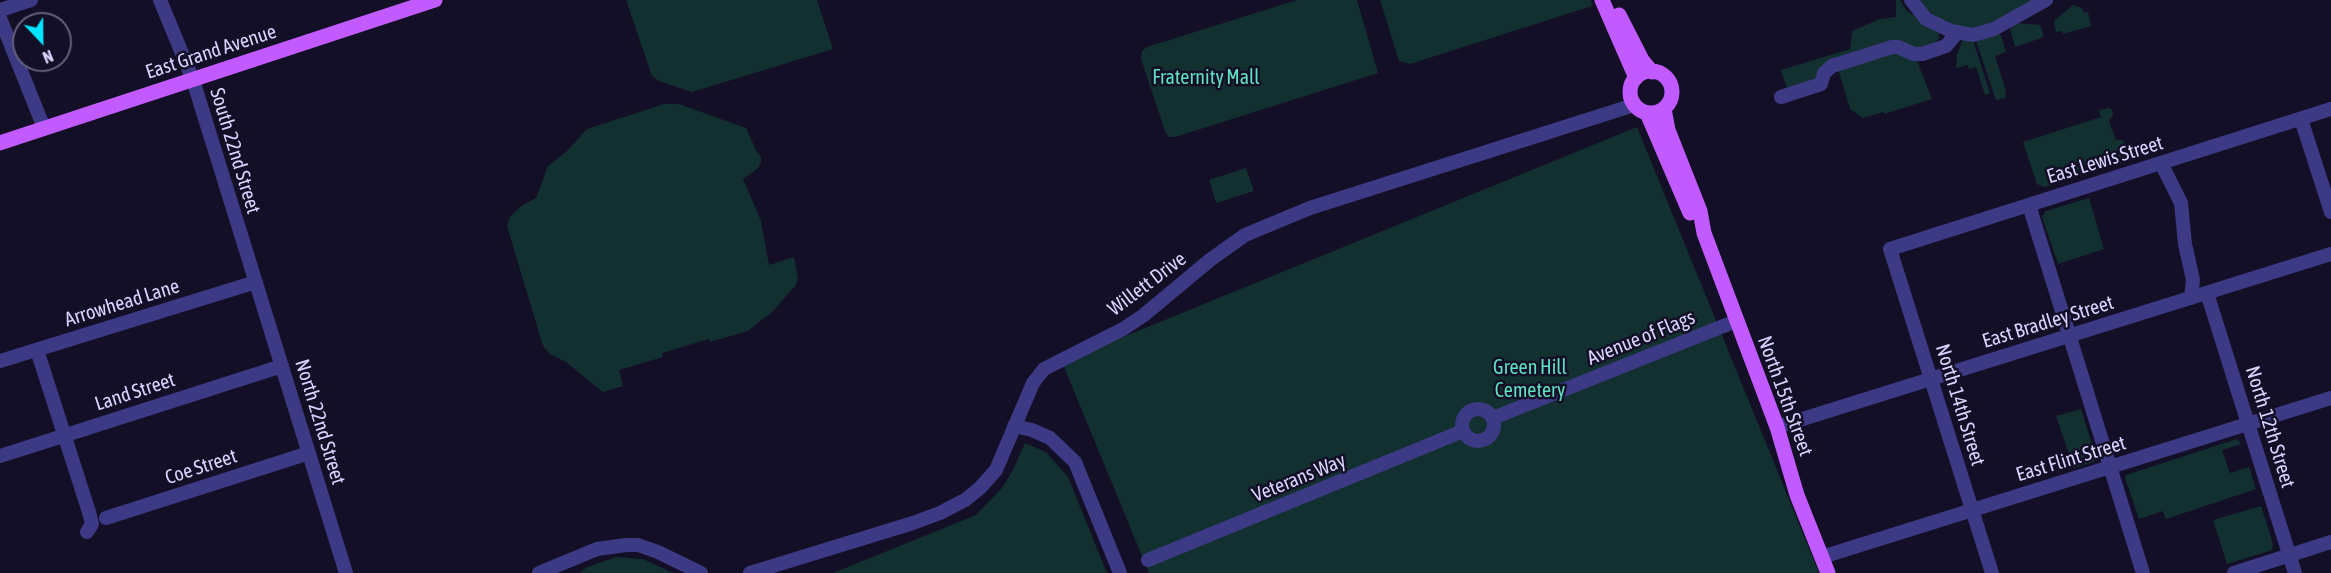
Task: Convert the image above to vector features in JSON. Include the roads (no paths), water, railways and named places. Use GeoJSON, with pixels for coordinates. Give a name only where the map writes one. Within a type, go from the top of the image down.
{"type":"FeatureCollection","features":[{"type":"Feature","properties":{"kind":"main road","name":"East Grand Avenue"},"geometry":{"type":"LineString","coordinates":[[0,143],[435,0]]}},
{"type":"Feature","properties":{"kind":"main road","name":"North 15th Street"},"geometry":{"type":"LineString","coordinates":[[1602,0],[1636,78],[1630,93],[1641,109],[1690,214],[1704,233]]}},
{"type":"Feature","properties":{"kind":"main road","name":"North 15th Street"},"geometry":{"type":"LineString","coordinates":[[1613,0],[1642,60],[1652,72],[1664,75],[1672,87],[1672,97],[1664,109],[1668,130],[1700,211],[1704,233],[1777,427],[1797,495],[1828,573]]}},
{"type":"Feature","properties":{"kind":"main road"},"geometry":{"type":"LineString","coordinates":[[1636,78],[1644,73],[1652,72]]}},
{"type":"Feature","properties":{"kind":"main road"},"geometry":{"type":"LineString","coordinates":[[1641,109],[1655,113],[1664,109]]}},
{"type":"Feature","properties":{"kind":"street"},"geometry":{"type":"LineString","coordinates":[[0,10],[32,0]]}},
{"type":"Feature","properties":{"kind":"street","name":"South 22nd Street"},"geometry":{"type":"LineString","coordinates":[[160,0],[193,80],[256,282]]}},
{"type":"Feature","properties":{"kind":"street"},"geometry":{"type":"LineString","coordinates":[[1911,0],[1926,19],[1958,32],[1973,35],[1994,29],[2046,0]]}},
{"type":"Feature","properties":{"kind":"street"},"geometry":{"type":"LineString","coordinates":[[0,18],[44,128]]}},
{"type":"Feature","properties":{"kind":"street"},"geometry":{"type":"LineString","coordinates":[[1781,97],[1821,84],[1824,73],[1832,66],[1892,47],[1898,47],[1914,54],[1922,54],[1946,46],[1958,32]]}},
{"type":"Feature","properties":{"kind":"street","name":"Willett Drive"},"geometry":{"type":"LineString","coordinates":[[750,573],[913,523],[957,505],[972,496],[996,470],[1033,383],[1044,369],[1123,329],[1144,315],[1210,260],[1245,235],[1310,208],[1641,109]]}},
{"type":"Feature","properties":{"kind":"street","name":"East Lewis Street"},"geometry":{"type":"LineString","coordinates":[[1890,249],[2331,109]]}},
{"type":"Feature","properties":{"kind":"street"},"geometry":{"type":"LineString","coordinates":[[2301,119],[2331,212]]}},
{"type":"Feature","properties":{"kind":"street"},"geometry":{"type":"LineString","coordinates":[[2161,163],[2181,203],[2185,244],[2193,280],[2191,298]]}},
{"type":"Feature","properties":{"kind":"street"},"geometry":{"type":"LineString","coordinates":[[2028,205],[2143,573]]}},
{"type":"Feature","properties":{"kind":"street","name":"North 14th Street"},"geometry":{"type":"LineString","coordinates":[[1890,249],[1992,573]]}},
{"type":"Feature","properties":{"kind":"street","name":"East Bradley Street"},"geometry":{"type":"LineString","coordinates":[[1777,427],[2331,254]]}},
{"type":"Feature","properties":{"kind":"street","name":"Arrowhead Lane"},"geometry":{"type":"LineString","coordinates":[[0,361],[256,282]]}},
{"type":"Feature","properties":{"kind":"street","name":"North 22nd Street"},"geometry":{"type":"LineString","coordinates":[[256,282],[346,573]]}},
{"type":"Feature","properties":{"kind":"street","name":"North 12th Street"},"geometry":{"type":"LineString","coordinates":[[2207,293],[2295,573]]}},
{"type":"Feature","properties":{"kind":"street","name":"Avenue of Flags"},"geometry":{"type":"LineString","coordinates":[[1493,418],[1736,321]]}},
{"type":"Feature","properties":{"kind":"street"},"geometry":{"type":"LineString","coordinates":[[37,350],[89,512],[92,524],[87,532]]}},
{"type":"Feature","properties":{"kind":"street","name":"Land Street"},"geometry":{"type":"LineString","coordinates":[[0,456],[282,366]]}},
{"type":"Feature","properties":{"kind":"street","name":"East Flint Street"},"geometry":{"type":"LineString","coordinates":[[1822,557],[2331,398]]}},
{"type":"Feature","properties":{"kind":"street"},"geometry":{"type":"LineString","coordinates":[[1472,410],[1486,411],[1493,418],[1495,428],[1487,439],[1473,440],[1463,431],[1463,421],[1472,410]]}},
{"type":"Feature","properties":{"kind":"street"},"geometry":{"type":"LineString","coordinates":[[1014,426],[1032,430],[1050,438],[1075,462],[1120,573]]}},
{"type":"Feature","properties":{"kind":"street","name":"Veterans Way"},"geometry":{"type":"LineString","coordinates":[[1148,560],[1463,431]]}},
{"type":"Feature","properties":{"kind":"street","name":"Coe Street"},"geometry":{"type":"LineString","coordinates":[[106,518],[309,453]]}},
{"type":"Feature","properties":{"kind":"street"},"geometry":{"type":"LineString","coordinates":[[2234,573],[2331,542]]}},
{"type":"Feature","properties":{"kind":"street"},"geometry":{"type":"LineString","coordinates":[[539,573],[597,549],[626,545],[658,552],[701,573]]}},
{"type":"Feature","properties":{"kind":"park label","name":"Fraternity Mall"},"geometry":{"type":"Point","coordinates":[1206,78]}},
{"type":"Feature","properties":{"kind":"park label","name":"Green Hill Cemetery"},"geometry":{"type":"Point","coordinates":[1530,380]}}]}
